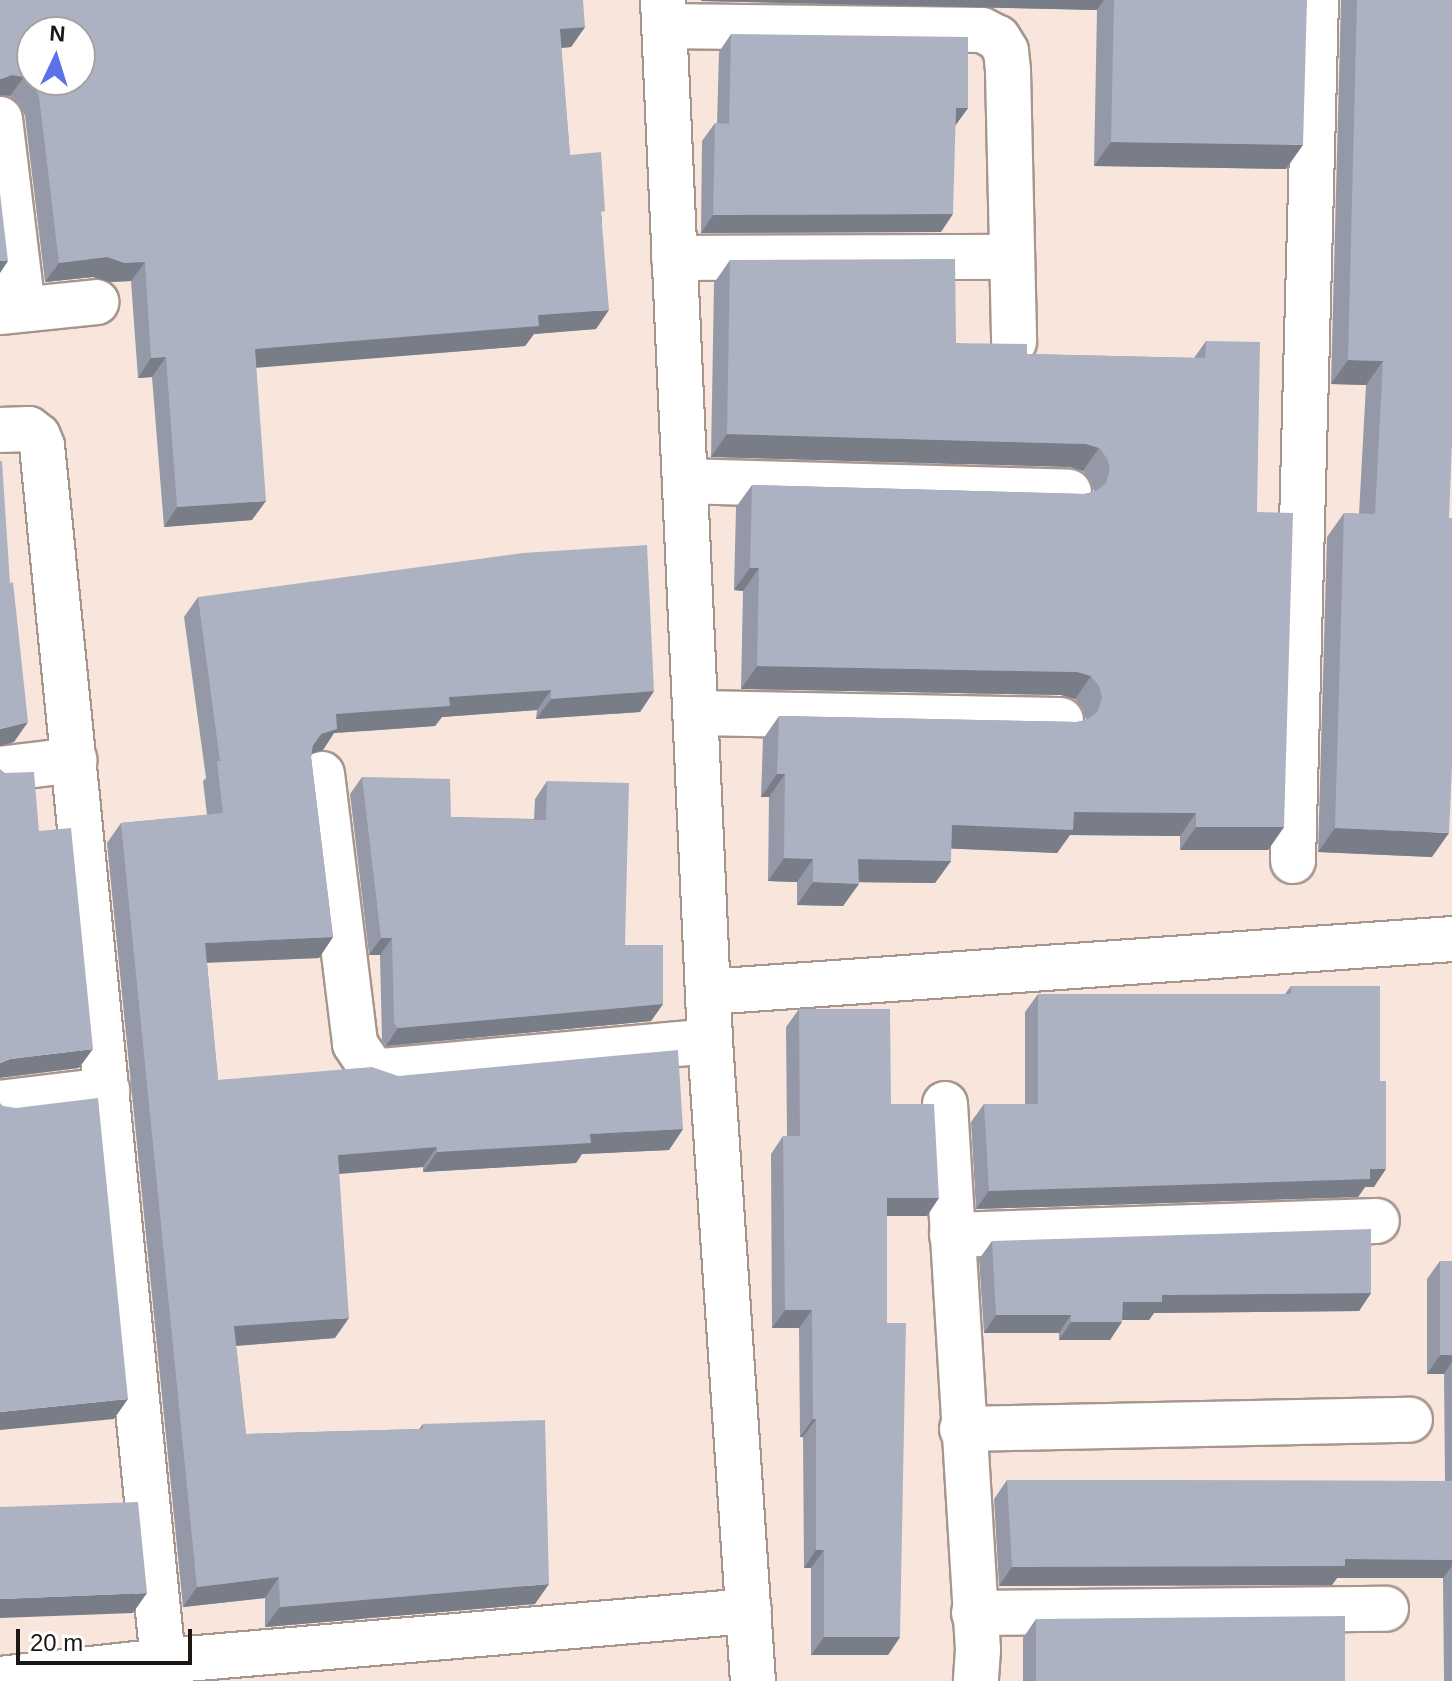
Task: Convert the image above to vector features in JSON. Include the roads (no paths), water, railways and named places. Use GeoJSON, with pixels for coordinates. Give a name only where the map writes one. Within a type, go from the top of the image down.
{"type":"FeatureCollection","features":[{"type":"Feature","properties":{"kind":"street"},"geometry":{"type":"LineString","coordinates":[[1293,861],[1316,0]]}},
{"type":"Feature","properties":{"kind":"street"},"geometry":{"type":"LineString","coordinates":[[753,1681],[710,1041],[664,13],[982,30],[998,38],[1006,51],[1008,71],[1014,342]]}},
{"type":"Feature","properties":{"kind":"street"},"geometry":{"type":"LineString","coordinates":[[0,119],[12,310],[96,302]]}},
{"type":"Feature","properties":{"kind":"street"},"geometry":{"type":"LineString","coordinates":[[674,258],[1012,257]]}},
{"type":"Feature","properties":{"kind":"street"},"geometry":{"type":"LineString","coordinates":[[0,430],[29,429],[38,436],[42,446],[163,1661]]}},
{"type":"Feature","properties":{"kind":"street"},"geometry":{"type":"LineString","coordinates":[[685,481],[1069,492]]}},
{"type":"Feature","properties":{"kind":"street"},"geometry":{"type":"LineString","coordinates":[[695,713],[1061,720]]}},
{"type":"Feature","properties":{"kind":"street"},"geometry":{"type":"LineString","coordinates":[[0,769],[74,760]]}},
{"type":"Feature","properties":{"kind":"street"},"geometry":{"type":"LineString","coordinates":[[322,774],[355,1044],[371,1068],[382,1071],[710,1041]]}},
{"type":"Feature","properties":{"kind":"street"},"geometry":{"type":"LineString","coordinates":[[708,992],[1452,939]]}},
{"type":"Feature","properties":{"kind":"street"},"geometry":{"type":"LineString","coordinates":[[0,1103],[107,1090]]}},
{"type":"Feature","properties":{"kind":"street"},"geometry":{"type":"LineString","coordinates":[[945,1104],[962,1429],[978,1650],[976,1681]]}},
{"type":"Feature","properties":{"kind":"street"},"geometry":{"type":"LineString","coordinates":[[952,1235],[1377,1221]]}},
{"type":"Feature","properties":{"kind":"street"},"geometry":{"type":"LineString","coordinates":[[962,1429],[1410,1420]]}},
{"type":"Feature","properties":{"kind":"street"},"geometry":{"type":"LineString","coordinates":[[974,1613],[1386,1609]]}},
{"type":"Feature","properties":{"kind":"street"},"geometry":{"type":"LineString","coordinates":[[0,1679],[163,1661],[749,1611]]}}]}
